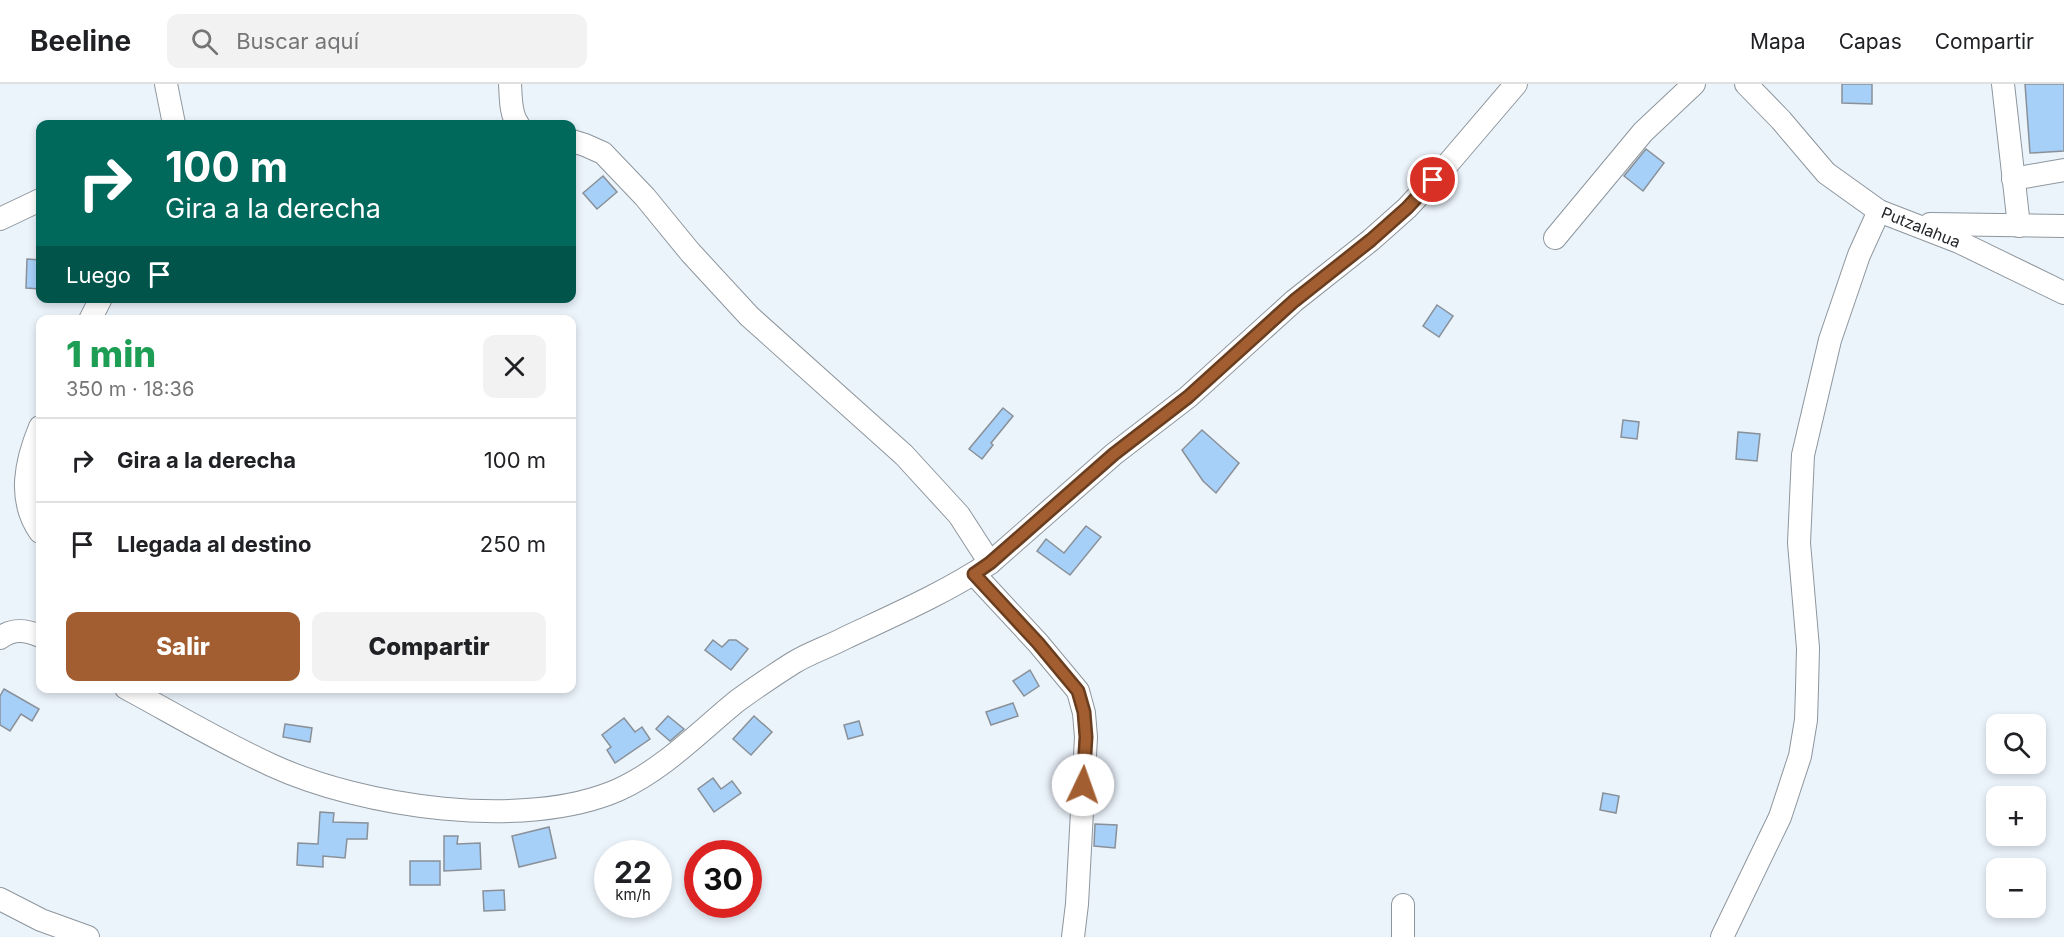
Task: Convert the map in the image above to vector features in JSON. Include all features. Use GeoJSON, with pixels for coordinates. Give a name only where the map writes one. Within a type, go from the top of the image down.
{"type":"FeatureCollection","features":[{"type":"Feature","properties":{"kind":"street"},"geometry":{"type":"LineString","coordinates":[[166,84],[173,120]]}},
{"type":"Feature","properties":{"kind":"street"},"geometry":{"type":"LineString","coordinates":[[510,84],[515,120]]}},
{"type":"Feature","properties":{"kind":"street"},"geometry":{"type":"LineString","coordinates":[[135,693],[272,765],[321,783],[374,797],[437,808],[499,812],[560,807],[618,790],[665,762],[738,701],[795,662],[907,609],[982,568],[1114,454],[1188,397],[1294,301],[1371,240],[1407,208],[1516,84]]}},
{"type":"Feature","properties":{"kind":"street"},"geometry":{"type":"LineString","coordinates":[[1555,238],[1643,132],[1694,84]]}},
{"type":"Feature","properties":{"kind":"street","name":"Putzalahua"},"geometry":{"type":"LineString","coordinates":[[1746,84],[1781,120],[1826,173],[1879,211],[1959,242],[2064,293]]}},
{"type":"Feature","properties":{"kind":"street"},"geometry":{"type":"LineString","coordinates":[[2003,84],[2019,226]]}},
{"type":"Feature","properties":{"kind":"street"},"geometry":{"type":"LineString","coordinates":[[576,143],[603,153],[645,197],[690,252],[749,316],[904,454],[959,515],[982,568],[1038,643],[1078,691],[1084,712],[1086,737],[1077,904],[1073,937]]}},
{"type":"Feature","properties":{"kind":"street"},"geometry":{"type":"LineString","coordinates":[[2013,179],[2064,170]]}},
{"type":"Feature","properties":{"kind":"street"},"geometry":{"type":"LineString","coordinates":[[0,219],[36,202]]}},
{"type":"Feature","properties":{"kind":"street"},"geometry":{"type":"LineString","coordinates":[[1722,937],[1780,817],[1800,756],[1808,689],[1808,648],[1799,543],[1803,454],[1830,340],[1859,255],[1879,211]]}},
{"type":"Feature","properties":{"kind":"street"},"geometry":{"type":"LineString","coordinates":[[1913,223],[2064,226]]}},
{"type":"Feature","properties":{"kind":"street"},"geometry":{"type":"LineString","coordinates":[[36,437],[30,451],[25,488],[32,519],[36,526]]}},
{"type":"Feature","properties":{"kind":"street"},"geometry":{"type":"LineString","coordinates":[[0,638],[8,632],[28,631],[36,634]]}},
{"type":"Feature","properties":{"kind":"street"},"geometry":{"type":"LineString","coordinates":[[0,899],[41,920],[88,937]]}},
{"type":"Feature","properties":{"kind":"street"},"geometry":{"type":"LineString","coordinates":[[1402,937],[1403,905]]}},
{"type":"Feature","properties":{"kind":"building"},"geometry":{"type":"Polygon","coordinates":[[[1842,84],[1872,84],[1872,104],[1842,103],[1842,84]]]}},
{"type":"Feature","properties":{"kind":"building"},"geometry":{"type":"Polygon","coordinates":[[[2025,84],[2064,84],[2064,151],[2030,153],[2025,84]]]}},
{"type":"Feature","properties":{"kind":"building"},"geometry":{"type":"Polygon","coordinates":[[[1646,149],[1664,163],[1643,191],[1624,176],[1646,149]]]}},
{"type":"Feature","properties":{"kind":"building"},"geometry":{"type":"Polygon","coordinates":[[[603,176],[617,192],[597,209],[583,193],[603,176]]]}},
{"type":"Feature","properties":{"kind":"building"},"geometry":{"type":"Polygon","coordinates":[[[27,259],[36,260],[36,289],[26,288],[27,259]]]}},
{"type":"Feature","properties":{"kind":"building"},"geometry":{"type":"Polygon","coordinates":[[[1437,305],[1453,316],[1439,337],[1423,326],[1437,305]]]}},
{"type":"Feature","properties":{"kind":"building"},"geometry":{"type":"Polygon","coordinates":[[[1003,408],[1013,416],[991,443],[993,445],[982,459],[969,449],[1003,408]]]}},
{"type":"Feature","properties":{"kind":"building"},"geometry":{"type":"Polygon","coordinates":[[[1623,420],[1639,422],[1637,439],[1621,437],[1623,420]]]}},
{"type":"Feature","properties":{"kind":"building"},"geometry":{"type":"Polygon","coordinates":[[[1202,430],[1239,463],[1216,493],[1203,481],[1182,450],[1202,430]]]}},
{"type":"Feature","properties":{"kind":"building"},"geometry":{"type":"Polygon","coordinates":[[[1738,432],[1760,434],[1757,461],[1736,459],[1738,432]]]}},
{"type":"Feature","properties":{"kind":"building"},"geometry":{"type":"Polygon","coordinates":[[[1086,526],[1101,537],[1070,575],[1037,551],[1046,539],[1064,553],[1086,526]]]}},
{"type":"Feature","properties":{"kind":"building"},"geometry":{"type":"Polygon","coordinates":[[[713,640],[722,647],[729,640],[736,640],[748,649],[731,670],[705,650],[713,640]]]}},
{"type":"Feature","properties":{"kind":"building"},"geometry":{"type":"Polygon","coordinates":[[[1030,670],[1039,686],[1024,696],[1013,681],[1030,670]]]}},
{"type":"Feature","properties":{"kind":"building"},"geometry":{"type":"Polygon","coordinates":[[[4,689],[39,709],[32,721],[21,714],[10,731],[0,725],[0,696],[4,689]]]}},
{"type":"Feature","properties":{"kind":"building"},"geometry":{"type":"Polygon","coordinates":[[[1013,703],[1018,716],[991,725],[986,712],[1013,703]]]}},
{"type":"Feature","properties":{"kind":"building"},"geometry":{"type":"Polygon","coordinates":[[[668,716],[684,729],[670,741],[656,729],[668,716]]]}},
{"type":"Feature","properties":{"kind":"building"},"geometry":{"type":"Polygon","coordinates":[[[754,716],[772,732],[751,755],[733,739],[754,716]]]}},
{"type":"Feature","properties":{"kind":"building"},"geometry":{"type":"Polygon","coordinates":[[[624,718],[635,732],[642,727],[650,739],[615,763],[607,750],[611,747],[602,735],[624,718]]]}},
{"type":"Feature","properties":{"kind":"building"},"geometry":{"type":"Polygon","coordinates":[[[859,721],[863,735],[848,739],[844,725],[859,721]]]}},
{"type":"Feature","properties":{"kind":"building"},"geometry":{"type":"Polygon","coordinates":[[[285,724],[312,728],[310,742],[283,737],[285,724]]]}},
{"type":"Feature","properties":{"kind":"building"},"geometry":{"type":"Polygon","coordinates":[[[713,778],[721,789],[732,781],[741,793],[714,812],[698,789],[713,778]]]}},
{"type":"Feature","properties":{"kind":"building"},"geometry":{"type":"Polygon","coordinates":[[[1603,793],[1619,796],[1616,813],[1600,810],[1603,793]]]}},
{"type":"Feature","properties":{"kind":"building"},"geometry":{"type":"Polygon","coordinates":[[[320,812],[334,813],[333,822],[368,823],[367,839],[347,839],[345,858],[323,856],[323,867],[297,865],[298,843],[318,844],[320,812]]]}},
{"type":"Feature","properties":{"kind":"building"},"geometry":{"type":"Polygon","coordinates":[[[1095,824],[1117,825],[1115,848],[1094,846],[1095,824]]]}},
{"type":"Feature","properties":{"kind":"building"},"geometry":{"type":"Polygon","coordinates":[[[549,827],[556,858],[519,867],[512,836],[549,827]]]}},
{"type":"Feature","properties":{"kind":"building"},"geometry":{"type":"Polygon","coordinates":[[[444,836],[458,836],[457,844],[480,843],[481,869],[444,871],[444,836]]]}},
{"type":"Feature","properties":{"kind":"building"},"geometry":{"type":"Polygon","coordinates":[[[410,861],[440,861],[440,885],[410,885],[410,861]]]}},
{"type":"Feature","properties":{"kind":"building"},"geometry":{"type":"Polygon","coordinates":[[[504,890],[505,910],[484,911],[483,891],[504,890]]]}},
{"type":"Feature","properties":{"kind":"route"},"geometry":{"type":"LineString","coordinates":[[1083,785],[1086,737],[1084,712],[1078,691],[1038,643],[974,574],[990,563],[1114,454],[1188,397],[1294,301],[1371,240],[1407,208],[1433,180]]}}]}
